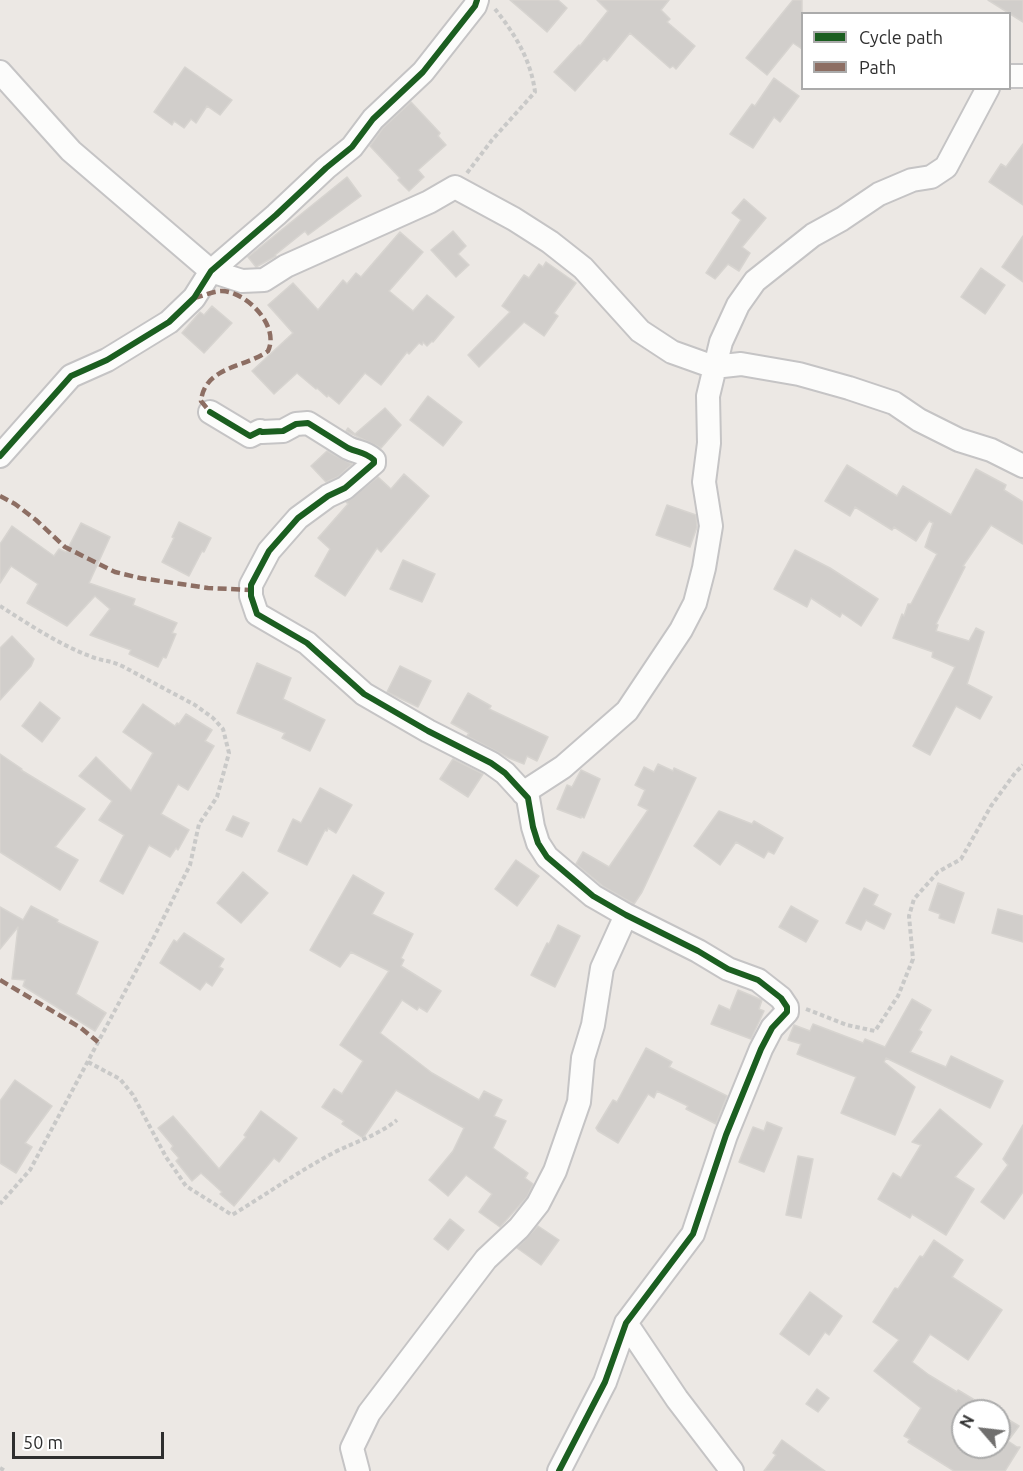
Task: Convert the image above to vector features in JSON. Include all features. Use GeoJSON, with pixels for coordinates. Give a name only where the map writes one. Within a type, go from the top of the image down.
{"type":"FeatureCollection","features":[{"type":"Feature","properties":{"kind":"street"},"geometry":{"type":"LineString","coordinates":[[0,456],[71,376],[107,360],[169,322],[194,298],[211,271],[352,147],[373,119],[423,72],[475,6],[485,3]]}},
{"type":"Feature","properties":{"kind":"street"},"geometry":{"type":"LineString","coordinates":[[0,72],[71,151],[211,271],[242,281],[264,280],[286,266],[429,202],[455,187],[514,219],[550,242],[583,268],[640,330],[672,352],[714,367],[741,364],[799,374],[849,388],[894,403],[919,420],[949,435],[991,450],[1023,466]]}},
{"type":"Feature","properties":{"kind":"street"},"geometry":{"type":"LineString","coordinates":[[523,793],[563,767],[627,711],[681,630],[695,603],[705,568],[711,526],[704,482],[710,443],[708,396],[721,342],[755,281],[813,235],[879,194],[912,180],[931,177],[945,167],[987,90]]}},
{"type":"Feature","properties":{"kind":"street"},"geometry":{"type":"LineString","coordinates":[[210,412],[250,436],[260,431],[283,431],[296,423],[308,423],[348,448],[361,451],[374,460],[374,463],[345,488],[328,496],[298,518],[269,551],[250,585],[253,606],[257,614],[307,643],[364,694],[428,731],[491,763],[505,773],[528,798],[532,827],[547,857],[593,896],[699,951],[728,969],[758,980],[781,998],[787,1007],[787,1012],[772,1028],[757,1060],[726,1135],[693,1234],[626,1323],[605,1382],[559,1471]]}},
{"type":"Feature","properties":{"kind":"street"},"geometry":{"type":"LineString","coordinates":[[358,1471],[352,1448],[369,1413],[486,1259],[519,1228],[538,1204],[555,1171],[579,1102],[583,1058],[593,1025],[602,968],[626,915]]}},
{"type":"Feature","properties":{"kind":"street"},"geometry":{"type":"LineString","coordinates":[[626,1323],[677,1399],[732,1471]]}},
{"type":"Feature","properties":{"kind":"path"},"geometry":{"type":"LineString","coordinates":[[455,187],[492,140],[535,92],[533,73],[514,33],[485,3]]}},
{"type":"Feature","properties":{"kind":"path"},"geometry":{"type":"LineString","coordinates":[[0,606],[60,642],[96,658],[116,663],[195,705],[213,718],[222,729],[229,753],[217,797],[199,824],[190,865],[154,937],[30,1170],[0,1204]]}},
{"type":"Feature","properties":{"kind":"path"},"geometry":{"type":"LineString","coordinates":[[787,1007],[810,1009],[847,1025],[875,1031],[897,996],[913,959],[909,916],[914,899],[938,872],[961,860],[991,806],[1023,765]]}},
{"type":"Feature","properties":{"kind":"path"},"geometry":{"type":"LineString","coordinates":[[88,1062],[120,1079],[133,1095],[166,1157],[186,1186],[232,1215],[337,1150],[381,1133],[397,1120]]}},
{"type":"Feature","properties":{"kind":"path"},"geometry":{"type":"LineString","coordinates":[[0,1468],[5,1471]]}},
{"type":"Feature","properties":{"kind":"building"},"geometry":{"type":"Polygon","coordinates":[[[510,0],[558,0],[567,8],[547,32],[510,0]]]}},
{"type":"Feature","properties":{"kind":"building"},"geometry":{"type":"Polygon","coordinates":[[[597,0],[669,0],[661,10],[670,19],[667,22],[695,46],[676,69],[673,66],[670,68],[630,33],[607,61],[604,58],[575,91],[554,72],[580,46],[608,11],[597,0]]]}},
{"type":"Feature","properties":{"kind":"building"},"geometry":{"type":"Polygon","coordinates":[[[793,0],[802,0],[801,48],[793,43],[767,75],[746,58],[793,0]]]}},
{"type":"Feature","properties":{"kind":"building"},"geometry":{"type":"Polygon","coordinates":[[[988,0],[1023,0],[1023,22],[1011,14],[1011,12],[1007,12],[988,0]]]}},
{"type":"Feature","properties":{"kind":"building"},"geometry":{"type":"Polygon","coordinates":[[[185,67],[232,100],[220,115],[207,106],[196,123],[191,119],[184,128],[174,121],[172,125],[154,112],[185,67]]]}},
{"type":"Feature","properties":{"kind":"building"},"geometry":{"type":"Polygon","coordinates":[[[774,78],[799,96],[780,122],[774,117],[753,148],[730,134],[752,104],[755,106],[774,78]]]}},
{"type":"Feature","properties":{"kind":"building"},"geometry":{"type":"Polygon","coordinates":[[[411,102],[440,133],[438,136],[446,145],[418,170],[424,177],[409,191],[370,146],[383,128],[411,102]]]}},
{"type":"Feature","properties":{"kind":"building"},"geometry":{"type":"Polygon","coordinates":[[[1023,144],[1023,205],[989,182],[1001,164],[1006,167],[1023,144]]]}},
{"type":"Feature","properties":{"kind":"building"},"geometry":{"type":"Polygon","coordinates":[[[347,177],[361,196],[308,235],[305,231],[276,256],[256,267],[248,257],[347,177]]]}},
{"type":"Feature","properties":{"kind":"building"},"geometry":{"type":"Polygon","coordinates":[[[744,199],[766,218],[742,247],[750,253],[739,271],[728,264],[715,279],[706,273],[741,220],[732,213],[744,199]]]}},
{"type":"Feature","properties":{"kind":"building"},"geometry":{"type":"Polygon","coordinates":[[[453,231],[466,246],[458,254],[469,265],[456,277],[431,250],[453,231]]]}},
{"type":"Feature","properties":{"kind":"building"},"geometry":{"type":"Polygon","coordinates":[[[400,232],[423,252],[389,291],[413,311],[427,295],[454,317],[433,342],[427,346],[423,342],[422,345],[419,343],[409,354],[407,352],[381,385],[365,373],[339,404],[297,373],[274,394],[252,371],[293,333],[268,305],[293,283],[318,310],[343,280],[347,284],[356,273],[361,277],[400,232]]]}},
{"type":"Feature","properties":{"kind":"building"},"geometry":{"type":"Polygon","coordinates":[[[1023,236],[1023,282],[1002,267],[1023,236]]]}},
{"type":"Feature","properties":{"kind":"building"},"geometry":{"type":"Polygon","coordinates":[[[546,262],[576,283],[554,313],[558,316],[544,336],[524,322],[479,367],[468,355],[510,312],[502,306],[524,275],[529,278],[539,264],[543,267],[546,262]]]}},
{"type":"Feature","properties":{"kind":"building"},"geometry":{"type":"Polygon","coordinates":[[[981,268],[1005,285],[985,314],[961,297],[981,268]]]}},
{"type":"Feature","properties":{"kind":"building"},"geometry":{"type":"Polygon","coordinates":[[[212,306],[232,323],[204,353],[182,333],[200,312],[204,315],[212,306]]]}},
{"type":"Feature","properties":{"kind":"building"},"geometry":{"type":"Polygon","coordinates":[[[428,396],[462,422],[443,446],[410,420],[428,396]]]}},
{"type":"Feature","properties":{"kind":"building"},"geometry":{"type":"Polygon","coordinates":[[[385,408],[401,425],[381,448],[346,431],[348,428],[355,434],[385,408]]]}},
{"type":"Feature","properties":{"kind":"building"},"geometry":{"type":"Polygon","coordinates":[[[327,451],[352,464],[338,477],[326,482],[311,466],[327,451]]]}},
{"type":"Feature","properties":{"kind":"building"},"geometry":{"type":"Polygon","coordinates":[[[847,465],[897,496],[903,486],[951,515],[976,469],[1006,485],[1004,490],[1023,502],[1023,544],[991,525],[963,566],[965,567],[936,624],[938,625],[936,631],[969,641],[976,628],[984,632],[967,684],[992,697],[980,719],[956,706],[930,755],[913,746],[955,667],[932,657],[933,652],[893,638],[902,614],[904,616],[908,604],[911,604],[937,554],[925,547],[933,523],[929,521],[916,541],[894,527],[892,530],[855,507],[850,516],[825,501],[847,465]]]}},
{"type":"Feature","properties":{"kind":"building"},"geometry":{"type":"Polygon","coordinates":[[[404,474],[429,496],[381,552],[377,548],[345,596],[315,576],[330,549],[318,538],[348,504],[346,502],[378,477],[391,489],[404,474]]]}},
{"type":"Feature","properties":{"kind":"building"},"geometry":{"type":"Polygon","coordinates":[[[667,505],[696,515],[697,527],[690,547],[656,535],[667,505]]]}},
{"type":"Feature","properties":{"kind":"building"},"geometry":{"type":"Polygon","coordinates":[[[179,522],[211,538],[189,576],[162,562],[179,522]]]}},
{"type":"Feature","properties":{"kind":"building"},"geometry":{"type":"Polygon","coordinates":[[[81,523],[110,537],[89,583],[135,599],[133,605],[177,623],[172,633],[176,634],[166,658],[163,657],[158,667],[129,654],[131,650],[90,635],[110,609],[95,596],[67,626],[27,603],[38,584],[11,566],[0,583],[0,544],[12,526],[54,556],[59,549],[66,552],[81,523]]]}},
{"type":"Feature","properties":{"kind":"building"},"geometry":{"type":"Polygon","coordinates":[[[795,550],[830,568],[878,599],[861,626],[842,613],[840,617],[811,598],[807,607],[774,589],[795,550]]]}},
{"type":"Feature","properties":{"kind":"building"},"geometry":{"type":"Polygon","coordinates":[[[403,560],[435,574],[422,602],[390,589],[403,560]]]}},
{"type":"Feature","properties":{"kind":"building"},"geometry":{"type":"Polygon","coordinates":[[[12,636],[34,659],[31,666],[0,700],[0,648],[12,636]]]}},
{"type":"Feature","properties":{"kind":"building"},"geometry":{"type":"Polygon","coordinates":[[[257,663],[291,678],[283,699],[325,720],[310,751],[282,738],[285,733],[237,713],[257,663]]]}},
{"type":"Feature","properties":{"kind":"building"},"geometry":{"type":"Polygon","coordinates":[[[400,666],[431,681],[418,707],[387,692],[400,666]]]}},
{"type":"Feature","properties":{"kind":"building"},"geometry":{"type":"Polygon","coordinates":[[[468,693],[491,706],[489,709],[548,737],[537,761],[527,756],[524,764],[509,758],[467,736],[469,733],[451,723],[468,693]]]}},
{"type":"Feature","properties":{"kind":"building"},"geometry":{"type":"Polygon","coordinates":[[[40,702],[60,718],[42,742],[22,726],[40,702]]]}},
{"type":"Feature","properties":{"kind":"building"},"geometry":{"type":"Polygon","coordinates":[[[143,704],[175,726],[186,714],[212,730],[205,741],[214,746],[188,790],[178,784],[161,814],[189,830],[178,850],[176,848],[170,857],[149,845],[123,894],[100,881],[124,835],[99,820],[112,801],[79,776],[96,757],[131,791],[153,753],[123,732],[143,704]]]}},
{"type":"Feature","properties":{"kind":"building"},"geometry":{"type":"Polygon","coordinates":[[[0,754],[21,770],[85,809],[55,847],[78,860],[60,890],[0,852],[0,754]]]}},
{"type":"Feature","properties":{"kind":"building"},"geometry":{"type":"Polygon","coordinates":[[[453,759],[483,774],[468,797],[440,779],[453,759]]]}},
{"type":"Feature","properties":{"kind":"building"},"geometry":{"type":"Polygon","coordinates":[[[658,764],[696,778],[642,892],[634,904],[604,887],[576,864],[583,852],[609,867],[648,810],[638,805],[645,790],[635,785],[644,767],[654,772],[658,764]]]}},
{"type":"Feature","properties":{"kind":"building"},"geometry":{"type":"Polygon","coordinates":[[[581,770],[600,779],[584,818],[557,809],[567,785],[572,787],[581,770]]]}},
{"type":"Feature","properties":{"kind":"building"},"geometry":{"type":"Polygon","coordinates":[[[320,788],[352,805],[336,833],[328,828],[327,831],[325,830],[307,865],[278,851],[293,819],[301,823],[320,788]]]}},
{"type":"Feature","properties":{"kind":"building"},"geometry":{"type":"Polygon","coordinates":[[[719,811],[752,824],[754,821],[783,838],[774,854],[768,851],[764,858],[736,842],[720,865],[694,846],[719,811]]]}},
{"type":"Feature","properties":{"kind":"building"},"geometry":{"type":"Polygon","coordinates":[[[233,816],[249,823],[242,837],[226,830],[233,816]]]}},
{"type":"Feature","properties":{"kind":"building"},"geometry":{"type":"Polygon","coordinates":[[[516,860],[539,876],[517,906],[495,889],[516,860]]]}},
{"type":"Feature","properties":{"kind":"building"},"geometry":{"type":"Polygon","coordinates":[[[243,872],[268,893],[241,923],[217,903],[243,872]]]}},
{"type":"Feature","properties":{"kind":"building"},"geometry":{"type":"Polygon","coordinates":[[[353,875],[384,893],[372,914],[413,934],[401,958],[404,960],[401,966],[441,991],[427,1012],[419,1007],[417,1010],[402,1000],[380,1033],[432,1073],[479,1100],[484,1091],[502,1100],[494,1116],[506,1121],[493,1148],[528,1173],[525,1178],[533,1184],[527,1197],[500,1227],[479,1212],[492,1194],[466,1175],[448,1196],[429,1180],[453,1151],[464,1128],[396,1090],[363,1138],[342,1124],[344,1121],[322,1107],[334,1089],[342,1094],[363,1061],[340,1045],[389,971],[351,952],[340,967],[310,950],[353,875]]]}},
{"type":"Feature","properties":{"kind":"building"},"geometry":{"type":"Polygon","coordinates":[[[938,883],[964,893],[954,923],[939,918],[940,914],[929,910],[938,883]]]}},
{"type":"Feature","properties":{"kind":"building"},"geometry":{"type":"Polygon","coordinates":[[[864,888],[878,895],[873,905],[891,914],[884,929],[866,920],[861,930],[846,923],[864,888]]]}},
{"type":"Feature","properties":{"kind":"building"},"geometry":{"type":"Polygon","coordinates":[[[31,906],[98,942],[76,994],[106,1013],[95,1031],[23,986],[25,980],[12,979],[18,927],[0,949],[0,907],[23,920],[31,906]]]}},
{"type":"Feature","properties":{"kind":"building"},"geometry":{"type":"Polygon","coordinates":[[[791,906],[818,921],[806,942],[779,927],[791,906]]]}},
{"type":"Feature","properties":{"kind":"building"},"geometry":{"type":"Polygon","coordinates":[[[998,909],[1023,916],[1023,942],[992,933],[998,909]]]}},
{"type":"Feature","properties":{"kind":"building"},"geometry":{"type":"Polygon","coordinates":[[[558,925],[580,936],[555,987],[531,975],[558,925]]]}},
{"type":"Feature","properties":{"kind":"building"},"geometry":{"type":"Polygon","coordinates":[[[184,933],[224,959],[219,967],[223,969],[212,986],[206,982],[200,990],[160,963],[174,940],[177,942],[184,933]]]}},
{"type":"Feature","properties":{"kind":"building"},"geometry":{"type":"Polygon","coordinates":[[[738,990],[762,1000],[759,1009],[764,1011],[751,1039],[711,1024],[719,1005],[730,1010],[738,990]]]}},
{"type":"Feature","properties":{"kind":"building"},"geometry":{"type":"Polygon","coordinates":[[[912,999],[931,1010],[910,1052],[946,1067],[951,1056],[1003,1081],[990,1108],[886,1058],[884,1062],[915,1087],[895,1135],[841,1113],[856,1077],[797,1054],[801,1044],[788,1040],[794,1025],[810,1031],[813,1024],[863,1043],[865,1039],[885,1047],[912,999]]]}},
{"type":"Feature","properties":{"kind":"building"},"geometry":{"type":"Polygon","coordinates":[[[646,1048],[672,1062],[669,1067],[727,1096],[716,1124],[686,1109],[688,1106],[657,1091],[654,1098],[648,1094],[618,1143],[598,1131],[596,1128],[613,1100],[617,1102],[646,1048]]]}},
{"type":"Feature","properties":{"kind":"building"},"geometry":{"type":"Polygon","coordinates":[[[15,1080],[52,1106],[25,1143],[32,1147],[16,1173],[0,1163],[0,1101],[15,1080]]]}},
{"type":"Feature","properties":{"kind":"building"},"geometry":{"type":"Polygon","coordinates":[[[940,1109],[982,1144],[955,1177],[974,1189],[946,1235],[912,1214],[910,1218],[878,1199],[893,1173],[901,1178],[921,1145],[912,1142],[940,1109]]]}},
{"type":"Feature","properties":{"kind":"building"},"geometry":{"type":"Polygon","coordinates":[[[261,1111],[297,1138],[279,1162],[274,1158],[234,1206],[201,1173],[192,1181],[176,1161],[179,1158],[171,1149],[173,1146],[158,1128],[173,1116],[219,1169],[246,1137],[244,1135],[261,1111]]]}},
{"type":"Feature","properties":{"kind":"building"},"geometry":{"type":"Polygon","coordinates":[[[767,1122],[782,1128],[764,1172],[739,1162],[753,1127],[764,1131],[767,1122]]]}},
{"type":"Feature","properties":{"kind":"building"},"geometry":{"type":"Polygon","coordinates":[[[1023,1125],[1023,1192],[1004,1219],[981,1202],[1008,1165],[1003,1159],[1023,1125]]]}},
{"type":"Feature","properties":{"kind":"building"},"geometry":{"type":"Polygon","coordinates":[[[798,1156],[813,1159],[801,1218],[786,1215],[798,1156]]]}},
{"type":"Feature","properties":{"kind":"building"},"geometry":{"type":"Polygon","coordinates":[[[450,1219],[464,1230],[448,1250],[434,1239],[450,1219]]]}},
{"type":"Feature","properties":{"kind":"building"},"geometry":{"type":"Polygon","coordinates":[[[538,1226],[559,1240],[541,1265],[517,1248],[538,1226]]]}},
{"type":"Feature","properties":{"kind":"building"},"geometry":{"type":"Polygon","coordinates":[[[934,1240],[963,1260],[952,1277],[1002,1310],[968,1360],[930,1334],[912,1362],[957,1392],[958,1390],[973,1399],[951,1399],[951,1459],[1011,1459],[1011,1443],[1020,1447],[1005,1471],[954,1471],[908,1442],[910,1439],[904,1436],[921,1408],[874,1371],[899,1340],[873,1322],[895,1288],[898,1289],[920,1256],[923,1257],[934,1240]]]}},
{"type":"Feature","properties":{"kind":"building"},"geometry":{"type":"Polygon","coordinates":[[[810,1292],[842,1316],[829,1335],[825,1332],[809,1355],[780,1334],[810,1292]]]}},
{"type":"Feature","properties":{"kind":"building"},"geometry":{"type":"Polygon","coordinates":[[[817,1389],[829,1398],[818,1412],[806,1404],[817,1389]]]}},
{"type":"Feature","properties":{"kind":"building"},"geometry":{"type":"Polygon","coordinates":[[[1011,1421],[1019,1426],[1011,1437],[1011,1421]]]}},
{"type":"Feature","properties":{"kind":"building"},"geometry":{"type":"Polygon","coordinates":[[[782,1440],[825,1471],[764,1471],[776,1455],[773,1453],[782,1440]]]}},
{"type":"Feature","properties":{"kind":"marked path"},"geometry":{"type":"LineString","coordinates":[[194,298],[219,291],[232,293],[251,304],[259,312],[269,331],[268,351],[218,374],[204,389],[201,401],[210,412]]}},
{"type":"Feature","properties":{"kind":"marked path"},"geometry":{"type":"LineString","coordinates":[[0,496],[36,520],[65,547],[115,572],[208,588],[251,590]]}},
{"type":"Feature","properties":{"kind":"marked path"},"geometry":{"type":"LineString","coordinates":[[0,980],[81,1028],[98,1042]]}},
{"type":"Feature","properties":{"kind":"cycle path"},"geometry":{"type":"LineString","coordinates":[[0,456],[71,376],[107,360],[169,322],[194,298],[211,271],[352,147],[373,119],[423,72],[475,6],[477,0]]}},
{"type":"Feature","properties":{"kind":"cycle path"},"geometry":{"type":"LineString","coordinates":[[210,412],[250,436],[260,431],[283,431],[296,424],[308,423],[348,448],[374,460],[374,463],[345,488],[328,496],[298,518],[269,551],[251,585],[251,596],[257,614],[307,643],[364,694],[428,731],[491,763],[505,773],[528,798],[538,843],[547,857],[593,896],[728,969],[758,980],[781,998],[787,1007],[787,1012],[772,1028],[761,1049],[726,1135],[693,1234],[626,1323],[605,1382],[559,1471]]}}]}
